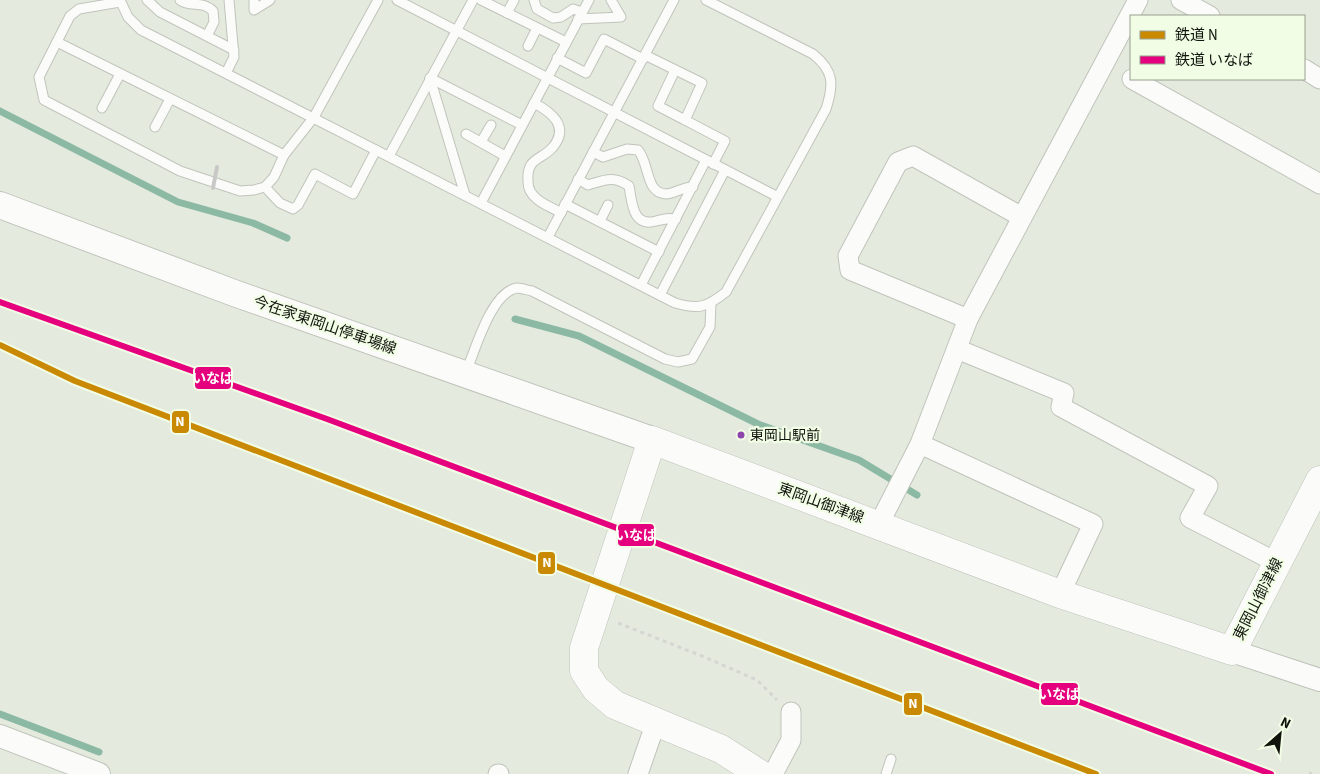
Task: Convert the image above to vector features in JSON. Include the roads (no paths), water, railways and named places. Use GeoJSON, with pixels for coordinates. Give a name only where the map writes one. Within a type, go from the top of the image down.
{"type":"FeatureCollection","features":[{"type":"Feature","properties":{"kind":"main road","name":"今在家東岡山停車場線"},"geometry":{"type":"LineString","coordinates":[[0,205],[225,289],[652,440]]}},
{"type":"Feature","properties":{"kind":"main road","name":"東岡山御津線"},"geometry":{"type":"LineString","coordinates":[[652,440],[879,524],[1060,594],[1232,651],[1276,562],[1320,480]]}},
{"type":"Feature","properties":{"kind":"main road"},"geometry":{"type":"LineString","coordinates":[[652,440],[594,614],[584,648],[584,671],[596,689],[615,705],[721,749],[760,774]]}},
{"type":"Feature","properties":{"kind":"street"},"geometry":{"type":"LineString","coordinates":[[879,524],[920,444],[968,320],[1138,0]]}},
{"type":"Feature","properties":{"kind":"street"},"geometry":{"type":"LineString","coordinates":[[1181,0],[1208,15]]}},
{"type":"Feature","properties":{"kind":"street"},"geometry":{"type":"LineString","coordinates":[[1104,63],[1130,78]]}},
{"type":"Feature","properties":{"kind":"street"},"geometry":{"type":"LineString","coordinates":[[1305,71],[1320,79]]}},
{"type":"Feature","properties":{"kind":"street"},"geometry":{"type":"LineString","coordinates":[[1134,80],[1320,184]]}},
{"type":"Feature","properties":{"kind":"street"},"geometry":{"type":"LineString","coordinates":[[968,320],[850,270],[848,256],[898,162],[912,156],[1022,217]]}},
{"type":"Feature","properties":{"kind":"street"},"geometry":{"type":"LineString","coordinates":[[957,349],[1064,393],[1061,408],[1208,486],[1190,518],[1276,562]]}},
{"type":"Feature","properties":{"kind":"street"},"geometry":{"type":"LineString","coordinates":[[920,444],[1092,524],[1060,594]]}},
{"type":"Feature","properties":{"kind":"street"},"geometry":{"type":"LineString","coordinates":[[1232,651],[1320,680]]}},
{"type":"Feature","properties":{"kind":"street"},"geometry":{"type":"LineString","coordinates":[[773,774],[791,740],[791,712]]}},
{"type":"Feature","properties":{"kind":"street"},"geometry":{"type":"LineString","coordinates":[[638,774],[656,722]]}},
{"type":"Feature","properties":{"kind":"street"},"geometry":{"type":"LineString","coordinates":[[0,736],[99,774]]}},
{"type":"Feature","properties":{"kind":"lane"},"geometry":{"type":"LineString","coordinates":[[147,0],[160,12],[234,50]]}},
{"type":"Feature","properties":{"kind":"lane"},"geometry":{"type":"LineString","coordinates":[[180,0],[190,4],[202,3],[213,11],[214,22],[207,36]]}},
{"type":"Feature","properties":{"kind":"lane"},"geometry":{"type":"LineString","coordinates":[[226,73],[234,57],[229,0]]}},
{"type":"Feature","properties":{"kind":"lane"},"geometry":{"type":"LineString","coordinates":[[254,0],[254,10],[270,0]]}},
{"type":"Feature","properties":{"kind":"lane"},"geometry":{"type":"LineString","coordinates":[[378,0],[314,117],[284,155],[274,177],[265,187],[240,191],[180,171],[52,106],[44,100],[39,77],[70,16],[78,9],[120,1],[128,17],[141,30],[314,117],[660,295],[676,303],[693,308],[711,303],[726,292],[776,196],[826,109],[832,90],[825,63],[813,54],[706,0]]}},
{"type":"Feature","properties":{"kind":"lane"},"geometry":{"type":"LineString","coordinates":[[398,0],[776,196]]}},
{"type":"Feature","properties":{"kind":"lane"},"geometry":{"type":"LineString","coordinates":[[389,156],[472,0]]}},
{"type":"Feature","properties":{"kind":"lane"},"geometry":{"type":"LineString","coordinates":[[481,0],[566,42]]}},
{"type":"Feature","properties":{"kind":"lane"},"geometry":{"type":"LineString","coordinates":[[507,13],[514,0]]}},
{"type":"Feature","properties":{"kind":"lane"},"geometry":{"type":"LineString","coordinates":[[534,0],[537,9],[553,18],[561,17],[573,9],[580,16],[621,17],[611,0]]}},
{"type":"Feature","properties":{"kind":"lane"},"geometry":{"type":"LineString","coordinates":[[481,203],[589,0]]}},
{"type":"Feature","properties":{"kind":"lane"},"geometry":{"type":"LineString","coordinates":[[548,237],[674,0]]}},
{"type":"Feature","properties":{"kind":"lane"},"geometry":{"type":"LineString","coordinates":[[528,46],[537,28]]}},
{"type":"Feature","properties":{"kind":"lane"},"geometry":{"type":"LineString","coordinates":[[558,58],[586,73],[604,39],[702,83],[685,120]]}},
{"type":"Feature","properties":{"kind":"lane"},"geometry":{"type":"LineString","coordinates":[[57,42],[284,155]]}},
{"type":"Feature","properties":{"kind":"lane"},"geometry":{"type":"LineString","coordinates":[[641,285],[693,187],[725,140],[658,106],[675,70]]}},
{"type":"Feature","properties":{"kind":"lane"},"geometry":{"type":"LineString","coordinates":[[102,108],[120,74]]}},
{"type":"Feature","properties":{"kind":"lane"},"geometry":{"type":"LineString","coordinates":[[430,78],[522,125]]}},
{"type":"Feature","properties":{"kind":"lane"},"geometry":{"type":"LineString","coordinates":[[430,78],[465,195]]}},
{"type":"Feature","properties":{"kind":"lane"},"geometry":{"type":"LineString","coordinates":[[155,127],[170,99]]}},
{"type":"Feature","properties":{"kind":"lane"},"geometry":{"type":"LineString","coordinates":[[534,103],[550,111],[556,118],[560,132],[553,147],[541,154],[530,167],[528,186],[536,199],[560,213]]}},
{"type":"Feature","properties":{"kind":"lane"},"geometry":{"type":"LineString","coordinates":[[481,142],[491,125]]}},
{"type":"Feature","properties":{"kind":"lane"},"geometry":{"type":"LineString","coordinates":[[466,134],[505,156]]}},
{"type":"Feature","properties":{"kind":"lane"},"geometry":{"type":"LineString","coordinates":[[593,152],[603,158],[627,149],[638,150],[647,166],[648,180],[652,188],[666,194],[673,193],[682,187],[693,187]]}},
{"type":"Feature","properties":{"kind":"lane"},"geometry":{"type":"LineString","coordinates":[[265,187],[280,203],[293,209],[298,205],[315,174],[353,194],[376,150]]}},
{"type":"Feature","properties":{"kind":"lane"},"geometry":{"type":"LineString","coordinates":[[660,295],[725,170]]}},
{"type":"Feature","properties":{"kind":"lane"},"geometry":{"type":"LineString","coordinates":[[578,179],[588,184],[610,178],[620,179],[629,186],[634,214],[640,220],[650,222],[664,218],[676,219]]}},
{"type":"Feature","properties":{"kind":"lane"},"geometry":{"type":"LineString","coordinates":[[565,204],[659,252]]}},
{"type":"Feature","properties":{"kind":"lane"},"geometry":{"type":"LineString","coordinates":[[600,222],[608,205]]}},
{"type":"Feature","properties":{"kind":"lane"},"geometry":{"type":"LineString","coordinates":[[465,374],[491,311],[506,292],[517,288],[532,292],[665,359],[678,362],[692,359],[710,327],[711,303]]}},
{"type":"Feature","properties":{"kind":"lane"},"geometry":{"type":"LineString","coordinates":[[886,774],[891,759]]}},
{"type":"Feature","properties":{"kind":"waterway"},"geometry":{"type":"LineString","coordinates":[[0,111],[178,202],[253,223],[287,238]]}},
{"type":"Feature","properties":{"kind":"waterway"},"geometry":{"type":"LineString","coordinates":[[515,319],[579,336],[758,424],[859,460],[917,495]]}},
{"type":"Feature","properties":{"kind":"waterway"},"geometry":{"type":"LineString","coordinates":[[0,714],[99,752]]}},
{"type":"Feature","properties":{"kind":"railway"},"geometry":{"type":"LineString","coordinates":[[213,188],[217,167]]}},
{"type":"Feature","properties":{"kind":"rail line","name":"いなば"},"geometry":{"type":"LineString","coordinates":[[0,302],[327,419],[1271,774]]}},
{"type":"Feature","properties":{"kind":"rail line","name":"N"},"geometry":{"type":"LineString","coordinates":[[0,345],[75,381],[1096,774]]}},
{"type":"Feature","properties":{"kind":"place","name":"東岡山駅前"},"geometry":{"type":"Point","coordinates":[741,435]}}]}
